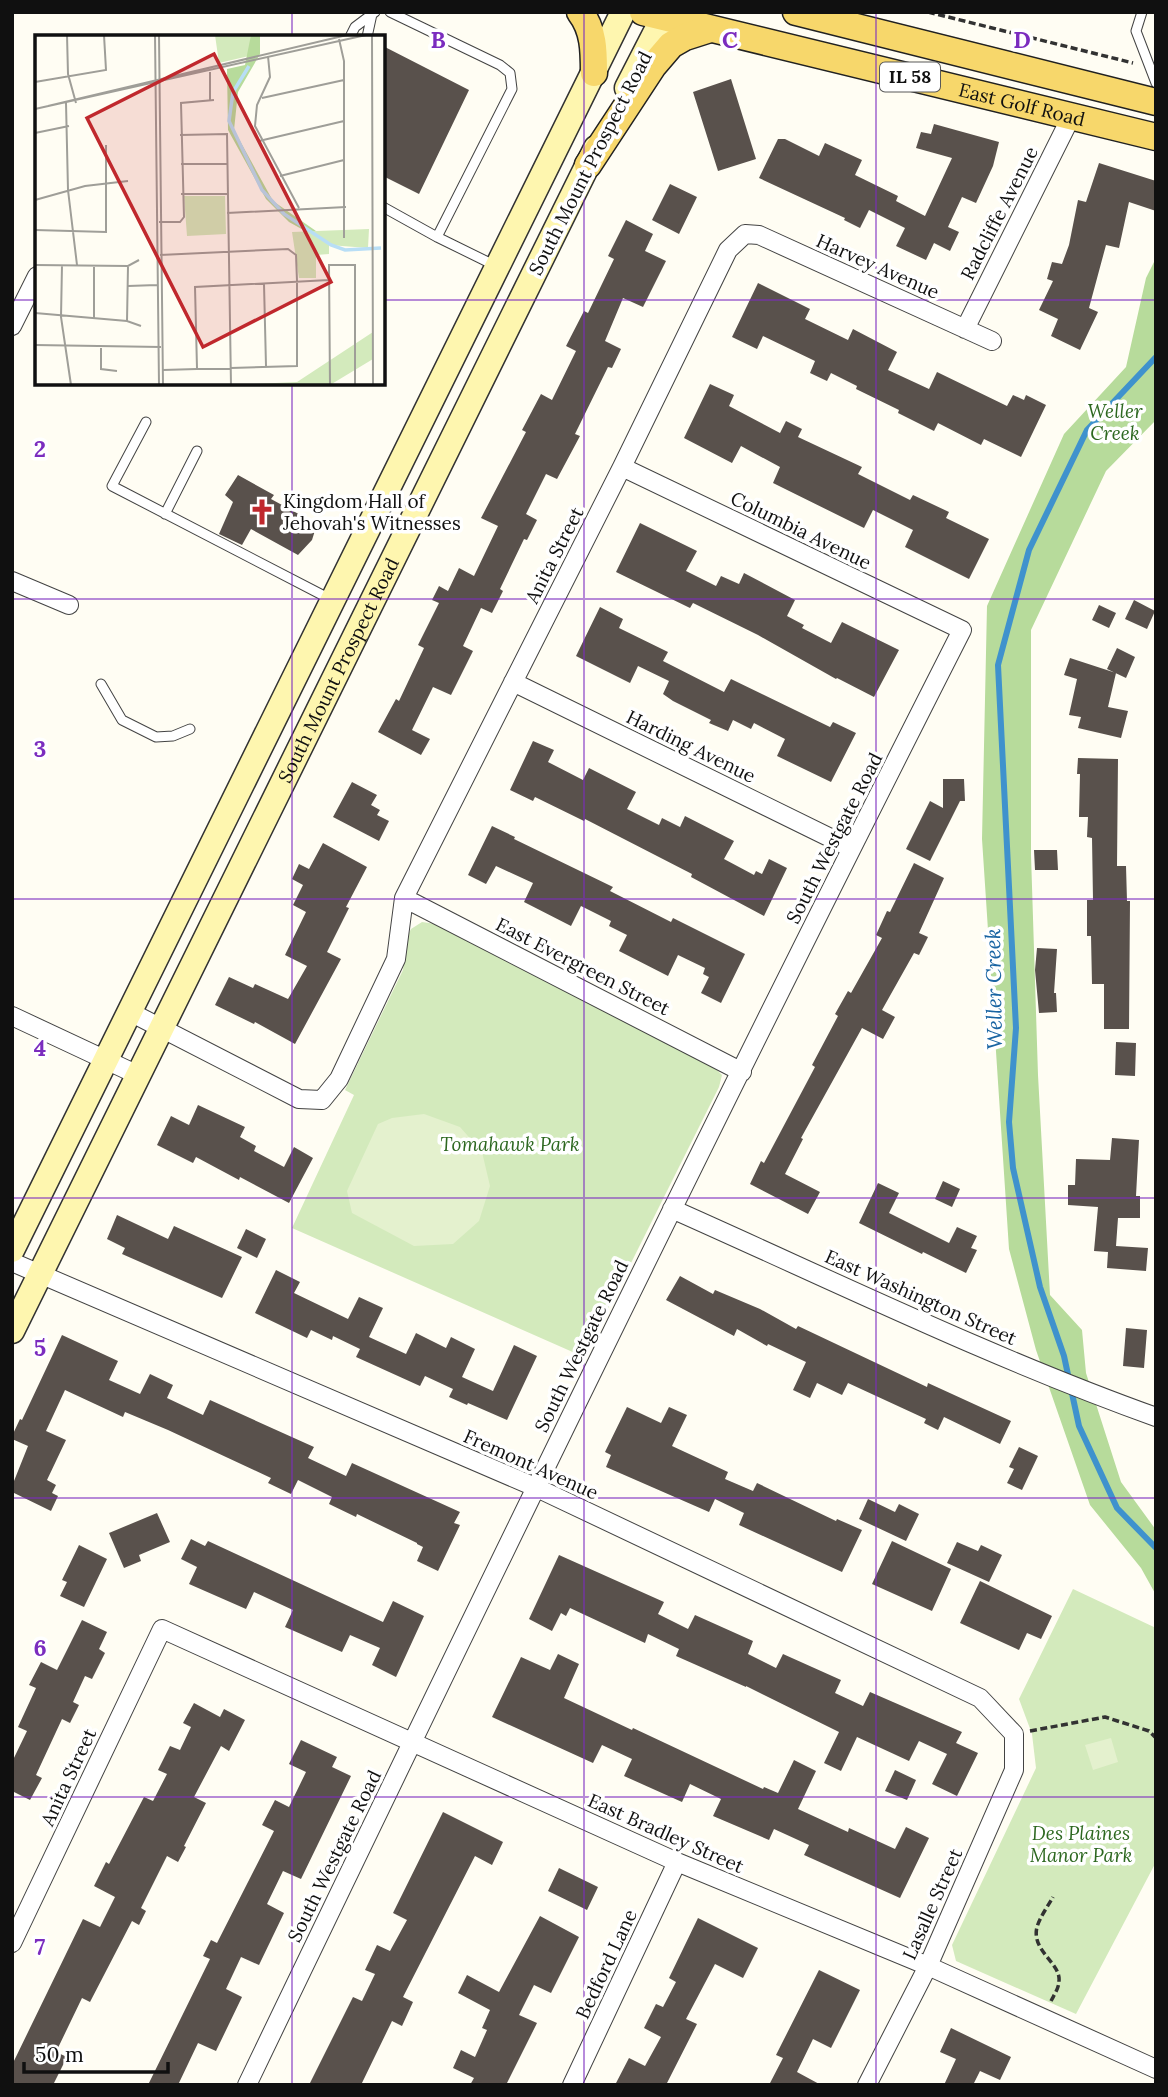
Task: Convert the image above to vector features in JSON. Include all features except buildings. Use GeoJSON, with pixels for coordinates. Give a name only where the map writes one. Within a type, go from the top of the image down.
{"type":"FeatureCollection","features":[{"type":"Feature","properties":{"kind":"main road"},"geometry":{"type":"LineString","coordinates":[[580,12],[591,33],[594,73]]}},
{"type":"Feature","properties":{"kind":"main road","name":"South Mount Prospect Road"},"geometry":{"type":"LineString","coordinates":[[12,1250],[499,268],[623,12]]}},
{"type":"Feature","properties":{"kind":"main road","name":"East Golf Road"},"geometry":{"type":"LineString","coordinates":[[796,12],[1156,102]]}},
{"type":"Feature","properties":{"kind":"main road","name":"South Mount Prospect Road"},"geometry":{"type":"LineString","coordinates":[[12,1331],[588,165],[658,14]]}},
{"type":"Feature","properties":{"kind":"main road","name":"East Golf Road"},"geometry":{"type":"LineString","coordinates":[[658,14],[1156,137]]}},
{"type":"Feature","properties":{"kind":"main road"},"geometry":{"type":"LineString","coordinates":[[588,165],[653,66],[671,45],[710,29]]}},
{"type":"Feature","properties":{"kind":"street","name":"Radcliffe Avenue"},"geometry":{"type":"LineString","coordinates":[[965,329],[1071,117]]}},
{"type":"Feature","properties":{"kind":"street","name":"Harvey Avenue"},"geometry":{"type":"LineString","coordinates":[[745,234],[759,235],[992,341]]}},
{"type":"Feature","properties":{"kind":"street","name":"Anita Street"},"geometry":{"type":"LineString","coordinates":[[160,1028],[299,1098],[322,1100],[339,1079],[396,959],[404,898],[622,467],[727,250],[745,234]]}},
{"type":"Feature","properties":{"kind":"street"},"geometry":{"type":"LineString","coordinates":[[12,326],[35,280]]}},
{"type":"Feature","properties":{"kind":"street","name":"Columbia Avenue"},"geometry":{"type":"LineString","coordinates":[[622,467],[962,630]]}},
{"type":"Feature","properties":{"kind":"street"},"geometry":{"type":"LineString","coordinates":[[12,581],[69,605]]}},
{"type":"Feature","properties":{"kind":"street","name":"South Westgate Road"},"geometry":{"type":"LineString","coordinates":[[247,2085],[535,1487],[851,848],[962,630]]}},
{"type":"Feature","properties":{"kind":"street","name":"Harding Avenue"},"geometry":{"type":"LineString","coordinates":[[513,682],[851,848]]}},
{"type":"Feature","properties":{"kind":"street","name":"East Evergreen Street"},"geometry":{"type":"LineString","coordinates":[[404,898],[742,1072]]}},
{"type":"Feature","properties":{"kind":"street"},"geometry":{"type":"LineString","coordinates":[[130,1012],[160,1028]]}},
{"type":"Feature","properties":{"kind":"street"},"geometry":{"type":"LineString","coordinates":[[12,1016],[138,1074]]}},
{"type":"Feature","properties":{"kind":"street","name":"East Washington Street"},"geometry":{"type":"LineString","coordinates":[[672,1209],[1016,1363],[1156,1417]]}},
{"type":"Feature","properties":{"kind":"street","name":"Fremont Avenue"},"geometry":{"type":"LineString","coordinates":[[12,1262],[535,1487],[980,1698],[1014,1734]]}},
{"type":"Feature","properties":{"kind":"street","name":"Anita Street"},"geometry":{"type":"LineString","coordinates":[[12,1943],[162,1629]]}},
{"type":"Feature","properties":{"kind":"street","name":"East Bradley Street"},"geometry":{"type":"LineString","coordinates":[[162,1629],[677,1862],[928,1966],[1156,2070]]}},
{"type":"Feature","properties":{"kind":"street","name":"Lasalle Street"},"geometry":{"type":"LineString","coordinates":[[867,2085],[928,1966],[1014,1770],[1014,1734]]}},
{"type":"Feature","properties":{"kind":"street","name":"Bedford Lane"},"geometry":{"type":"LineString","coordinates":[[572,2085],[677,1862]]}},
{"type":"Feature","properties":{"kind":"lane"},"geometry":{"type":"LineString","coordinates":[[390,12],[500,65],[510,73],[512,89],[437,237]]}},
{"type":"Feature","properties":{"kind":"lane"},"geometry":{"type":"LineString","coordinates":[[1142,12],[1136,32],[1147,66],[1156,83]]}},
{"type":"Feature","properties":{"kind":"lane"},"geometry":{"type":"LineString","coordinates":[[351,35],[355,27],[374,13]]}},
{"type":"Feature","properties":{"kind":"lane"},"geometry":{"type":"LineString","coordinates":[[368,35],[374,13]]}},
{"type":"Feature","properties":{"kind":"lane"},"geometry":{"type":"LineString","coordinates":[[385,208],[499,268]]}},
{"type":"Feature","properties":{"kind":"lane"},"geometry":{"type":"LineString","coordinates":[[146,422],[112,486],[334,601]]}},
{"type":"Feature","properties":{"kind":"lane"},"geometry":{"type":"LineString","coordinates":[[165,514],[197,451]]}},
{"type":"Feature","properties":{"kind":"lane"},"geometry":{"type":"LineString","coordinates":[[102,684],[122,720],[156,737],[173,736],[190,729]]}},
{"type":"Feature","properties":{"kind":"path"},"geometry":{"type":"LineString","coordinates":[[928,12],[1147,66]]}},
{"type":"Feature","properties":{"kind":"path"},"geometry":{"type":"LineString","coordinates":[[1014,1734],[1105,1717],[1149,1731],[1156,1738]]}},
{"type":"Feature","properties":{"kind":"path"},"geometry":{"type":"LineString","coordinates":[[1044,2018],[1059,1983],[1059,1975],[1041,1950],[1037,1927],[1053,1897]]}},
{"type":"Feature","properties":{"kind":"green space","name":"Weller Creek"},"geometry":{"type":"Polygon","coordinates":[[[1156,258],[1156,420],[1106,471],[1031,630],[1031,855],[1038,1075],[1050,1295],[1082,1330],[1086,1373],[1121,1482],[1156,1530],[1156,1595],[1141,1568],[1090,1505],[1036,1350],[1009,1249],[982,839],[987,606],[1064,434],[1126,367],[1146,278],[1156,258]]]}},
{"type":"Feature","properties":{"kind":"green space","name":"Tomahawk Park"},"geometry":{"type":"Polygon","coordinates":[[[422,922],[436,924],[711,1064],[722,1075],[719,1087],[584,1357],[292,1228],[354,1095],[345,1090],[403,970],[406,939],[411,929],[422,922]]]}},
{"type":"Feature","properties":{"kind":"green space"},"geometry":{"type":"Polygon","coordinates":[[[424,1114],[460,1127],[482,1152],[490,1186],[479,1221],[453,1244],[414,1246],[352,1213],[347,1191],[378,1124],[392,1118],[424,1114]]]}},
{"type":"Feature","properties":{"kind":"green space","name":"Des Plaines Manor Park"},"geometry":{"type":"Polygon","coordinates":[[[1073,1589],[1156,1628],[1156,1862],[1076,2014],[956,1961],[952,1945],[1036,1768],[1032,1734],[1019,1699],[1073,1589]]]}},
{"type":"Feature","properties":{"kind":"green space"},"geometry":{"type":"Polygon","coordinates":[[[1111,1738],[1118,1762],[1093,1770],[1085,1745],[1111,1738]]]}},
{"type":"Feature","properties":{"kind":"waterway","name":"Weller Creek"},"geometry":{"type":"LineString","coordinates":[[1156,357],[1087,430],[1029,550],[998,665],[1016,1028],[1009,1122],[1013,1168],[1040,1287],[1064,1356],[1079,1426],[1117,1508],[1156,1548]]}},
{"type":"Feature","properties":{"kind":"place","name":"Kingdom Hall of Jehovah's Witnesses"},"geometry":{"type":"Point","coordinates":[262,512]}}]}
